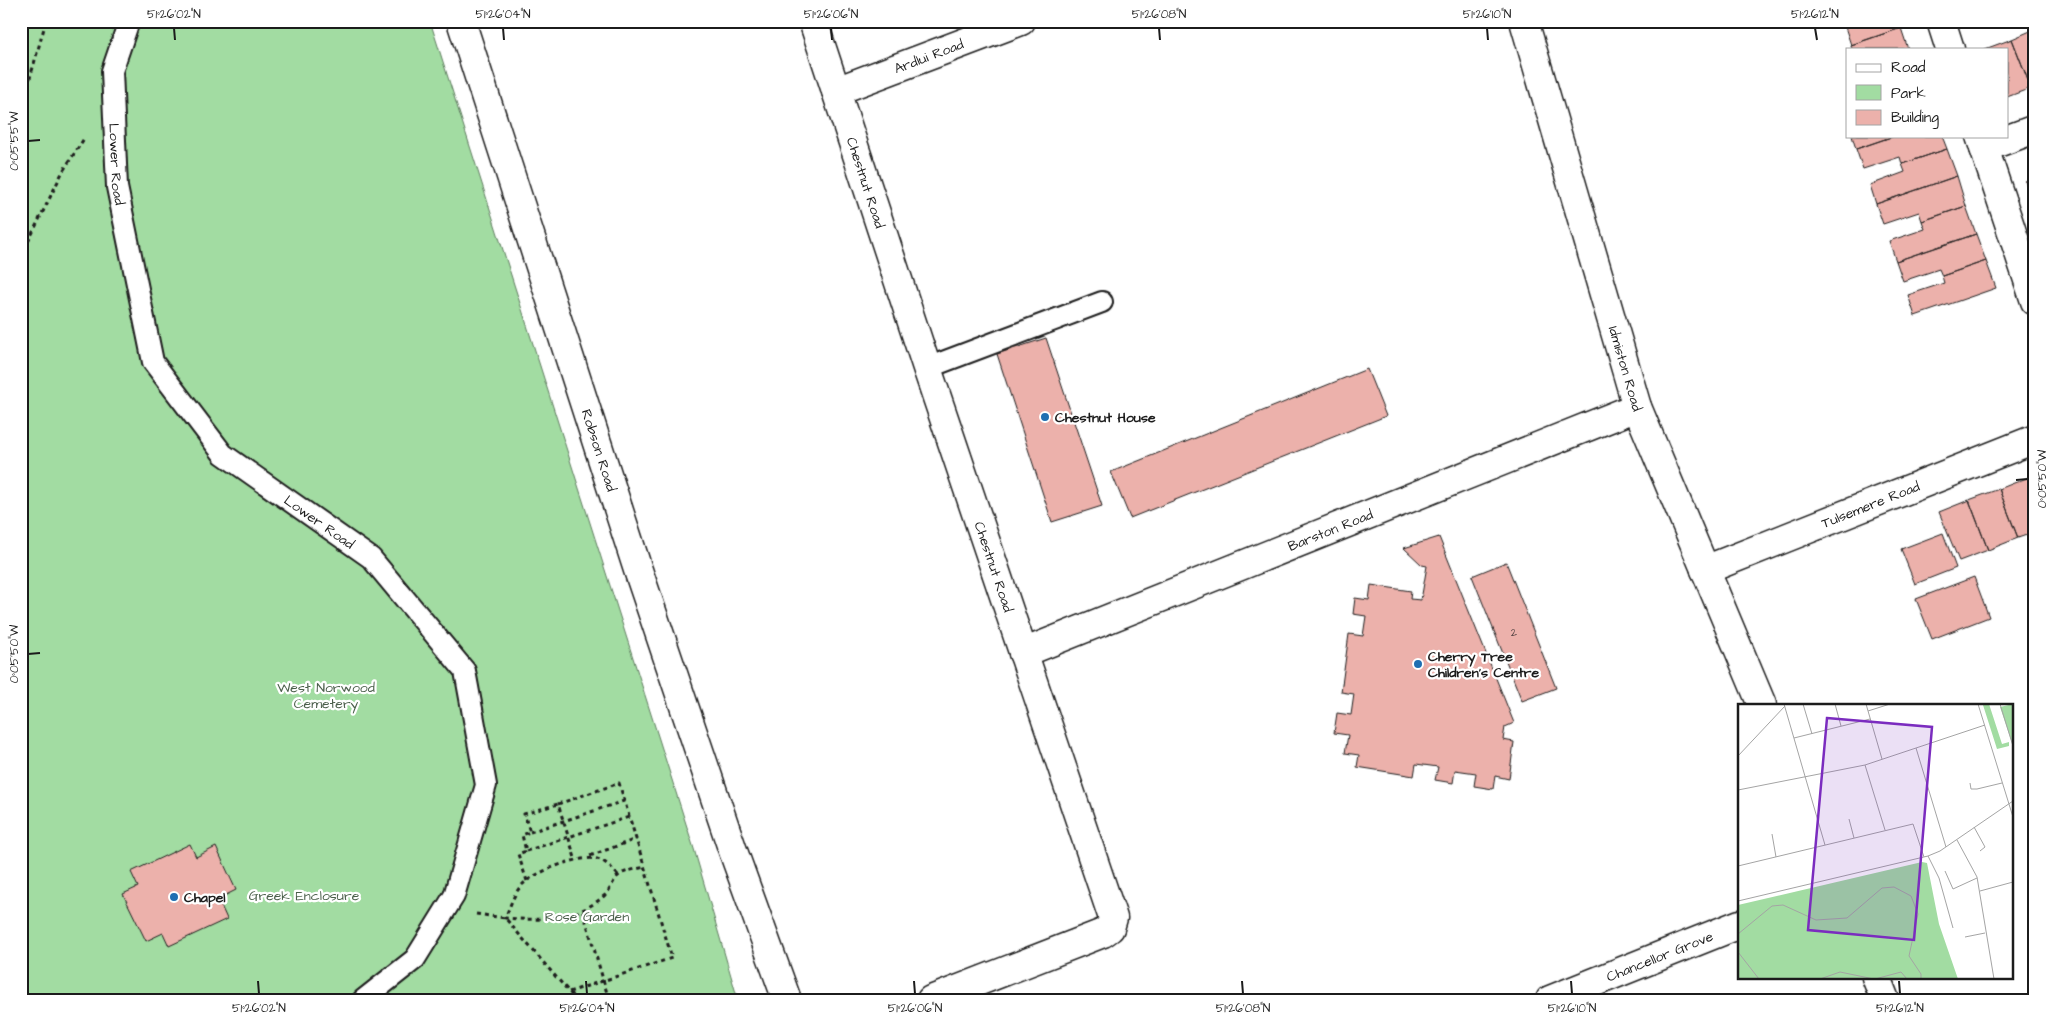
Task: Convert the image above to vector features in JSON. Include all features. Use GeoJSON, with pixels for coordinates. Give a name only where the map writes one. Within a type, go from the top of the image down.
{"type":"FeatureCollection","features":[{"type":"Feature","properties":{"kind":"street","name":"Robson Road"},"geometry":{"type":"LineString","coordinates":[[461,21],[641,579],[787,1000]]}},
{"type":"Feature","properties":{"kind":"street","name":"Chestnut Road"},"geometry":{"type":"LineString","coordinates":[[813,21],[927,368],[1113,918],[1110,928],[1103,933],[932,1000]]}},
{"type":"Feature","properties":{"kind":"street","name":"Ardlui Road"},"geometry":{"type":"LineString","coordinates":[[836,91],[1021,21]]}},
{"type":"Feature","properties":{"kind":"street","name":"Idmiston Road"},"geometry":{"type":"LineString","coordinates":[[1524,21],[1637,407],[1762,704]]}},
{"type":"Feature","properties":{"kind":"street"},"geometry":{"type":"LineString","coordinates":[[1941,21],[1950,48]]}},
{"type":"Feature","properties":{"kind":"street"},"geometry":{"type":"LineString","coordinates":[[2008,136],[2035,129]]}},
{"type":"Feature","properties":{"kind":"street"},"geometry":{"type":"LineString","coordinates":[[1998,138],[1982,142],[2035,300]]}},
{"type":"Feature","properties":{"kind":"street","name":"Barston Road"},"geometry":{"type":"LineString","coordinates":[[1023,653],[1637,407]]}},
{"type":"Feature","properties":{"kind":"street","name":"Tulsemere Road"},"geometry":{"type":"LineString","coordinates":[[1705,570],[2035,439]]}},
{"type":"Feature","properties":{"kind":"street","name":"Chancellor Grove"},"geometry":{"type":"LineString","coordinates":[[1550,1000],[1738,925]]}},
{"type":"Feature","properties":{"kind":"street"},"geometry":{"type":"LineString","coordinates":[[1876,978],[1886,1000]]}},
{"type":"Feature","properties":{"kind":"lane","name":"Lower Road"},"geometry":{"type":"LineString","coordinates":[[129,21],[112,71],[117,186],[154,362],[223,454],[372,558],[465,671],[486,784],[454,896],[415,959],[363,1000]]}},
{"type":"Feature","properties":{"kind":"lane"},"geometry":{"type":"LineString","coordinates":[[927,368],[1102,302]]}},
{"type":"Feature","properties":{"kind":"path"},"geometry":{"type":"LineString","coordinates":[[21,110],[46,21]]}},
{"type":"Feature","properties":{"kind":"path"},"geometry":{"type":"LineString","coordinates":[[21,246],[29,240],[63,171],[96,121],[114,113]]}},
{"type":"Feature","properties":{"kind":"path"},"geometry":{"type":"LineString","coordinates":[[530,832],[524,814],[618,783],[672,958],[569,992]]}},
{"type":"Feature","properties":{"kind":"path"},"geometry":{"type":"LineString","coordinates":[[526,851],[522,835],[624,800]]}},
{"type":"Feature","properties":{"kind":"path"},"geometry":{"type":"LineString","coordinates":[[558,804],[576,860]]}},
{"type":"Feature","properties":{"kind":"path"},"geometry":{"type":"LineString","coordinates":[[527,882],[518,854],[629,818]]}},
{"type":"Feature","properties":{"kind":"path"},"geometry":{"type":"LineString","coordinates":[[505,918],[516,894],[536,875],[636,839]]}},
{"type":"Feature","properties":{"kind":"path"},"geometry":{"type":"LineString","coordinates":[[584,858],[606,863],[618,875]]}},
{"type":"Feature","properties":{"kind":"path"},"geometry":{"type":"LineString","coordinates":[[450,903],[478,915],[531,920],[559,918],[583,911],[605,895],[618,875],[645,867]]}},
{"type":"Feature","properties":{"kind":"path"},"geometry":{"type":"LineString","coordinates":[[583,911],[610,1000]]}},
{"type":"Feature","properties":{"kind":"path"},"geometry":{"type":"LineString","coordinates":[[505,918],[576,1000]]}},
{"type":"Feature","properties":{"kind":"green space","name":"West Norwood Cemetery"},"geometry":{"type":"Polygon","coordinates":[[[21,21],[430,21],[694,849],[738,1000],[21,1000],[21,21]]]}},
{"type":"Feature","properties":{"kind":"building"},"geometry":{"type":"Polygon","coordinates":[[[1843,21],[1898,21],[1901,28],[1851,45],[1843,21]]]}},
{"type":"Feature","properties":{"kind":"building"},"geometry":{"type":"Polygon","coordinates":[[[1901,28],[1908,48],[1852,48],[1851,45],[1901,28]]]}},
{"type":"Feature","properties":{"kind":"building"},"geometry":{"type":"Polygon","coordinates":[[[2035,29],[2035,86],[2031,88],[2012,39],[2035,29]]]}},
{"type":"Feature","properties":{"kind":"building"},"geometry":{"type":"Polygon","coordinates":[[[2012,39],[2031,88],[2008,97],[2008,48],[1988,48],[2012,39]]]}},
{"type":"Feature","properties":{"kind":"building"},"geometry":{"type":"Polygon","coordinates":[[[1853,138],[1888,138],[1856,149],[1853,138]]]}},
{"type":"Feature","properties":{"kind":"building"},"geometry":{"type":"Polygon","coordinates":[[[1888,138],[1943,138],[1947,149],[1902,164],[1900,157],[1863,169],[1856,149],[1888,138]]]}},
{"type":"Feature","properties":{"kind":"building"},"geometry":{"type":"Polygon","coordinates":[[[1947,149],[1957,176],[1876,204],[1870,185],[1905,172],[1902,164],[1947,149]]]}},
{"type":"Feature","properties":{"kind":"building"},"geometry":{"type":"Polygon","coordinates":[[[1957,176],[1966,206],[1922,221],[1919,212],[1883,224],[1876,204],[1957,176]]]}},
{"type":"Feature","properties":{"kind":"building"},"geometry":{"type":"Polygon","coordinates":[[[2035,177],[2035,208],[2025,181],[2035,177]]]}},
{"type":"Feature","properties":{"kind":"building"},"geometry":{"type":"Polygon","coordinates":[[[1966,206],[1976,234],[1896,261],[1889,241],[1925,229],[1922,221],[1966,206]]]}},
{"type":"Feature","properties":{"kind":"building"},"geometry":{"type":"Polygon","coordinates":[[[1976,234],[1986,261],[1942,276],[1939,269],[1903,281],[1896,261],[1976,234]]]}},
{"type":"Feature","properties":{"kind":"building"},"geometry":{"type":"Polygon","coordinates":[[[1986,261],[1996,288],[1915,316],[1908,295],[1944,283],[1942,276],[1986,261]]]}},
{"type":"Feature","properties":{"kind":"building","name":"Chestnut House"},"geometry":{"type":"Polygon","coordinates":[[[1046,338],[1102,506],[1052,522],[997,354],[1046,338]]]}},
{"type":"Feature","properties":{"kind":"building"},"geometry":{"type":"Polygon","coordinates":[[[1367,369],[1386,416],[1130,518],[1111,472],[1367,369]]]}},
{"type":"Feature","properties":{"kind":"building"},"geometry":{"type":"Polygon","coordinates":[[[2029,477],[2035,492],[2035,532],[2018,538],[1999,489],[2029,477]]]}},
{"type":"Feature","properties":{"kind":"building"},"geometry":{"type":"Polygon","coordinates":[[[1999,489],[2018,538],[1988,550],[1969,500],[1999,489]]]}},
{"type":"Feature","properties":{"kind":"building"},"geometry":{"type":"Polygon","coordinates":[[[1969,500],[1988,550],[1959,561],[1939,512],[1969,500]]]}},
{"type":"Feature","properties":{"kind":"building"},"geometry":{"type":"Polygon","coordinates":[[[1943,533],[1956,568],[1915,584],[1901,549],[1943,533]]]}},
{"type":"Feature","properties":{"kind":"building","name":"Cherry Tree Children's Centre"},"geometry":{"type":"Polygon","coordinates":[[[1439,537],[1514,723],[1505,727],[1503,740],[1514,742],[1509,779],[1495,776],[1493,789],[1474,786],[1476,773],[1455,770],[1453,783],[1435,780],[1438,767],[1416,764],[1414,776],[1357,767],[1359,755],[1345,753],[1348,735],[1334,733],[1337,713],[1351,715],[1354,694],[1341,692],[1349,634],[1363,636],[1366,616],[1353,614],[1355,598],[1369,600],[1371,585],[1411,591],[1410,599],[1421,600],[1427,566],[1422,565],[1404,548],[1439,537]]]}},
{"type":"Feature","properties":{"kind":"building"},"geometry":{"type":"Polygon","coordinates":[[[1506,562],[1556,688],[1522,701],[1472,576],[1506,562]]]}},
{"type":"Feature","properties":{"kind":"building"},"geometry":{"type":"Polygon","coordinates":[[[1974,577],[1989,617],[1932,639],[1916,599],[1974,577]]]}},
{"type":"Feature","properties":{"kind":"building","name":"Chapel"},"geometry":{"type":"Polygon","coordinates":[[[190,844],[196,857],[216,847],[236,890],[218,899],[227,919],[169,946],[163,933],[146,941],[123,894],[138,887],[131,872],[190,844]]]}},
{"type":"Feature","properties":{"kind":"place","name":"Chestnut House"},"geometry":{"type":"Point","coordinates":[1045,417]}},
{"type":"Feature","properties":{"kind":"place","name":"Cherry Tree Children's Centre"},"geometry":{"type":"Point","coordinates":[1418,664]}},
{"type":"Feature","properties":{"kind":"place","name":"Chapel"},"geometry":{"type":"Point","coordinates":[174,897]}},
{"type":"Feature","properties":{"kind":"park label","name":"Greek Enclosure"},"geometry":{"type":"Point","coordinates":[304,895]}},
{"type":"Feature","properties":{"kind":"park label","name":"Rose Garden"},"geometry":{"type":"Point","coordinates":[587,916]}}]}
